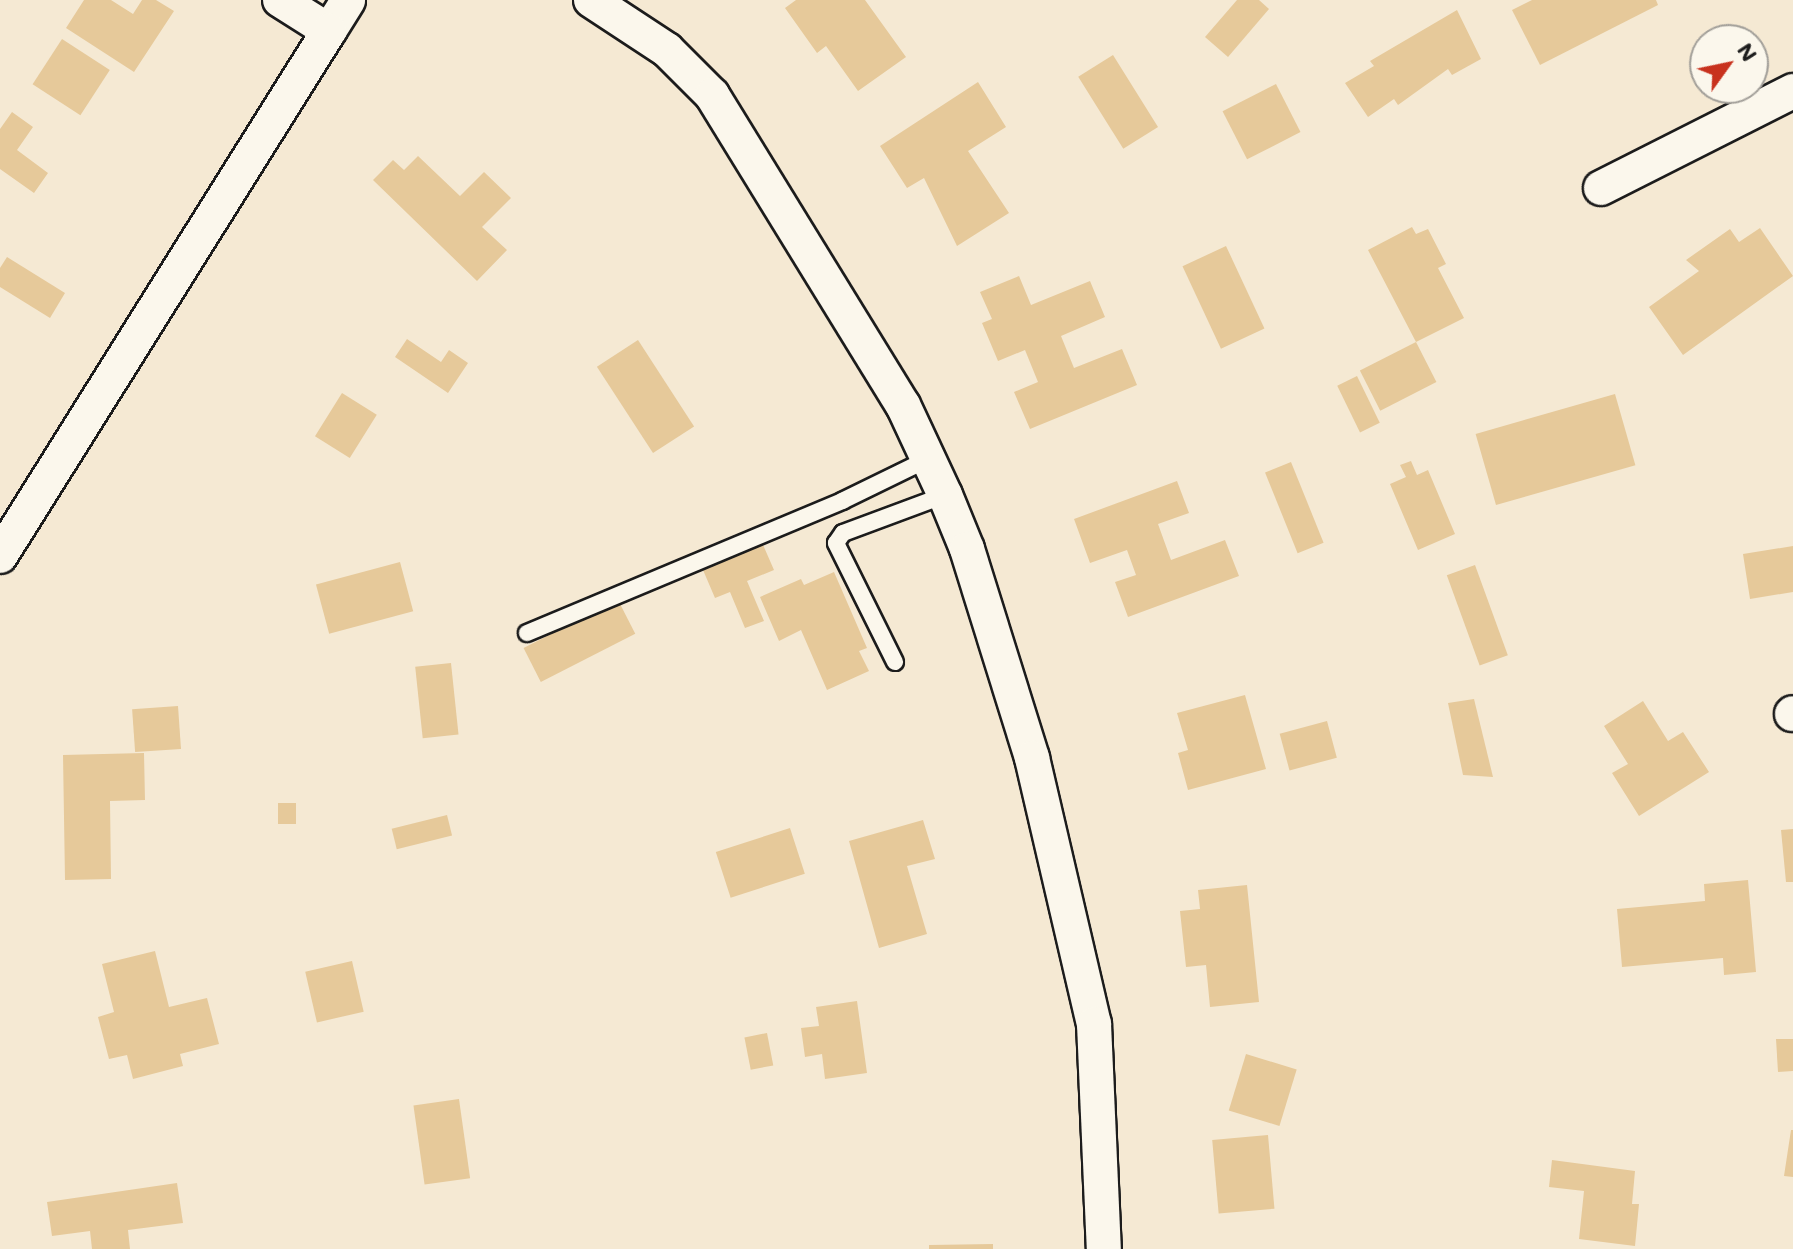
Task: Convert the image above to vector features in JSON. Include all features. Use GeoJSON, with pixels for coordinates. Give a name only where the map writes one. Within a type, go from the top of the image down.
{"type":"FeatureCollection","features":[{"type":"Feature","properties":{"kind":"street"},"geometry":{"type":"LineString","coordinates":[[280,0],[329,31]]}},
{"type":"Feature","properties":{"kind":"street"},"geometry":{"type":"LineString","coordinates":[[3,546],[348,0]]}},
{"type":"Feature","properties":{"kind":"street"},"geometry":{"type":"LineString","coordinates":[[591,0],[667,50],[712,95],[903,405],[930,458],[967,549],[1032,758],[1094,1024],[1104,1249]]}},
{"type":"Feature","properties":{"kind":"street"},"geometry":{"type":"LineString","coordinates":[[1601,188],[1793,91]]}},
{"type":"Feature","properties":{"kind":"lane"},"geometry":{"type":"LineString","coordinates":[[527,633],[842,501],[930,458]]}},
{"type":"Feature","properties":{"kind":"lane"},"geometry":{"type":"LineString","coordinates":[[895,662],[836,543],[843,533],[945,495]]}},
{"type":"Feature","properties":{"kind":"building"},"geometry":{"type":"Polygon","coordinates":[[[84,0],[111,0],[133,14],[142,0],[156,0],[174,11],[134,72],[66,28],[84,0]]]}},
{"type":"Feature","properties":{"kind":"building"},"geometry":{"type":"Polygon","coordinates":[[[796,0],[865,0],[906,57],[858,91],[826,46],[817,53],[785,8],[796,0]]]}},
{"type":"Feature","properties":{"kind":"building"},"geometry":{"type":"Polygon","coordinates":[[[1237,0],[1259,0],[1269,9],[1228,57],[1205,37],[1237,0]]]}},
{"type":"Feature","properties":{"kind":"building"},"geometry":{"type":"Polygon","coordinates":[[[1532,0],[1656,0],[1658,5],[1540,65],[1512,10],[1532,0]]]}},
{"type":"Feature","properties":{"kind":"building"},"geometry":{"type":"Polygon","coordinates":[[[1457,10],[1481,59],[1452,75],[1448,69],[1398,105],[1394,99],[1368,117],[1345,83],[1374,66],[1370,61],[1457,10]]]}},
{"type":"Feature","properties":{"kind":"building"},"geometry":{"type":"Polygon","coordinates":[[[62,39],[110,70],[80,115],[33,84],[62,39]]]}},
{"type":"Feature","properties":{"kind":"building"},"geometry":{"type":"Polygon","coordinates":[[[1113,55],[1158,127],[1123,149],[1078,77],[1113,55]]]}},
{"type":"Feature","properties":{"kind":"building"},"geometry":{"type":"Polygon","coordinates":[[[978,82],[1006,127],[968,151],[1009,213],[957,246],[924,178],[907,188],[880,146],[978,82]]]}},
{"type":"Feature","properties":{"kind":"building"},"geometry":{"type":"Polygon","coordinates":[[[1276,84],[1301,132],[1247,159],[1223,111],[1276,84]]]}},
{"type":"Feature","properties":{"kind":"building"},"geometry":{"type":"Polygon","coordinates":[[[12,112],[33,127],[17,150],[48,173],[34,193],[0,169],[0,129],[12,112]]]}},
{"type":"Feature","properties":{"kind":"building"},"geometry":{"type":"Polygon","coordinates":[[[418,156],[460,196],[484,172],[511,198],[482,227],[507,250],[477,281],[373,180],[393,160],[404,170],[418,156]]]}},
{"type":"Feature","properties":{"kind":"building"},"geometry":{"type":"Polygon","coordinates":[[[1412,227],[1416,234],[1428,229],[1446,264],[1438,268],[1464,318],[1416,342],[1368,250],[1412,227]]]}},
{"type":"Feature","properties":{"kind":"building"},"geometry":{"type":"Polygon","coordinates":[[[1760,228],[1793,276],[1683,355],[1649,307],[1699,271],[1686,260],[1730,229],[1739,242],[1760,228]]]}},
{"type":"Feature","properties":{"kind":"building"},"geometry":{"type":"Polygon","coordinates":[[[1226,246],[1264,328],[1221,349],[1182,266],[1226,246]]]}},
{"type":"Feature","properties":{"kind":"building"},"geometry":{"type":"Polygon","coordinates":[[[7,257],[65,293],[50,318],[0,287],[0,268],[7,257]]]}},
{"type":"Feature","properties":{"kind":"building"},"geometry":{"type":"Polygon","coordinates":[[[1019,276],[1031,305],[1090,281],[1105,317],[1061,336],[1074,368],[1122,349],[1137,385],[1030,429],[1014,392],[1038,382],[1025,350],[998,361],[982,323],[992,319],[980,292],[1019,276]]]}},
{"type":"Feature","properties":{"kind":"building"},"geometry":{"type":"Polygon","coordinates":[[[407,339],[441,362],[449,350],[468,363],[448,393],[395,357],[407,339]]]}},
{"type":"Feature","properties":{"kind":"building"},"geometry":{"type":"Polygon","coordinates":[[[638,340],[694,426],[653,453],[597,367],[638,340]]]}},
{"type":"Feature","properties":{"kind":"building"},"geometry":{"type":"Polygon","coordinates":[[[1416,342],[1436,382],[1380,411],[1360,371],[1416,342]]]}},
{"type":"Feature","properties":{"kind":"building"},"geometry":{"type":"Polygon","coordinates":[[[1357,376],[1380,423],[1360,432],[1337,386],[1357,376]]]}},
{"type":"Feature","properties":{"kind":"building"},"geometry":{"type":"Polygon","coordinates":[[[342,393],[377,415],[350,458],[315,436],[342,393]]]}},
{"type":"Feature","properties":{"kind":"building"},"geometry":{"type":"Polygon","coordinates":[[[1615,394],[1635,465],[1496,505],[1476,434],[1615,394]]]}},
{"type":"Feature","properties":{"kind":"building"},"geometry":{"type":"Polygon","coordinates":[[[1411,461],[1417,475],[1428,470],[1455,534],[1418,550],[1390,484],[1406,477],[1400,465],[1411,461]]]}},
{"type":"Feature","properties":{"kind":"building"},"geometry":{"type":"Polygon","coordinates":[[[1291,462],[1324,543],[1298,553],[1265,472],[1291,462]]]}},
{"type":"Feature","properties":{"kind":"building"},"geometry":{"type":"Polygon","coordinates":[[[1177,481],[1189,513],[1158,524],[1171,560],[1225,540],[1239,576],[1128,617],[1115,582],[1136,575],[1127,550],[1090,563],[1074,519],[1177,481]]]}},
{"type":"Feature","properties":{"kind":"building"},"geometry":{"type":"Polygon","coordinates":[[[760,538],[774,570],[747,581],[764,621],[745,628],[730,592],[715,598],[700,563],[760,538]]]}},
{"type":"Feature","properties":{"kind":"building"},"geometry":{"type":"Polygon","coordinates":[[[1793,546],[1793,592],[1750,599],[1743,554],[1793,546]]]}},
{"type":"Feature","properties":{"kind":"building"},"geometry":{"type":"Polygon","coordinates":[[[400,562],[413,611],[329,634],[316,585],[400,562]]]}},
{"type":"Feature","properties":{"kind":"building"},"geometry":{"type":"Polygon","coordinates":[[[1475,565],[1508,655],[1480,665],[1447,575],[1475,565]]]}},
{"type":"Feature","properties":{"kind":"building"},"geometry":{"type":"Polygon","coordinates":[[[834,572],[867,648],[859,651],[869,671],[827,690],[801,630],[779,641],[760,597],[801,579],[804,585],[834,572]]]}},
{"type":"Feature","properties":{"kind":"building"},"geometry":{"type":"Polygon","coordinates":[[[618,600],[635,634],[541,682],[524,648],[618,600]]]}},
{"type":"Feature","properties":{"kind":"building"},"geometry":{"type":"Polygon","coordinates":[[[451,663],[459,735],[423,738],[415,667],[451,663]]]}},
{"type":"Feature","properties":{"kind":"building"},"geometry":{"type":"Polygon","coordinates":[[[1245,695],[1266,769],[1188,790],[1178,753],[1188,750],[1177,713],[1245,695]]]}},
{"type":"Feature","properties":{"kind":"building"},"geometry":{"type":"Polygon","coordinates":[[[1474,699],[1493,777],[1463,775],[1448,703],[1474,699]]]}},
{"type":"Feature","properties":{"kind":"building"},"geometry":{"type":"Polygon","coordinates":[[[1643,701],[1668,741],[1683,732],[1709,772],[1639,816],[1612,773],[1628,764],[1604,726],[1643,701]]]}},
{"type":"Feature","properties":{"kind":"building"},"geometry":{"type":"Polygon","coordinates":[[[178,706],[181,749],[135,752],[132,709],[178,706]]]}},
{"type":"Feature","properties":{"kind":"building"},"geometry":{"type":"Polygon","coordinates":[[[1327,721],[1337,758],[1290,770],[1280,734],[1327,721]]]}},
{"type":"Feature","properties":{"kind":"building"},"geometry":{"type":"Polygon","coordinates":[[[144,753],[145,800],[110,801],[111,879],[65,880],[63,755],[144,753]]]}},
{"type":"Feature","properties":{"kind":"building"},"geometry":{"type":"Polygon","coordinates":[[[278,803],[296,803],[296,824],[278,824],[278,803]]]}},
{"type":"Feature","properties":{"kind":"building"},"geometry":{"type":"Polygon","coordinates":[[[447,815],[452,835],[397,849],[392,829],[447,815]]]}},
{"type":"Feature","properties":{"kind":"building"},"geometry":{"type":"Polygon","coordinates":[[[923,820],[935,859],[907,866],[927,934],[879,948],[849,841],[923,820]]]}},
{"type":"Feature","properties":{"kind":"building"},"geometry":{"type":"Polygon","coordinates":[[[790,828],[805,874],[731,898],[716,852],[790,828]]]}},
{"type":"Feature","properties":{"kind":"building"},"geometry":{"type":"Polygon","coordinates":[[[1793,829],[1793,882],[1786,882],[1781,830],[1793,829]]]}},
{"type":"Feature","properties":{"kind":"building"},"geometry":{"type":"Polygon","coordinates":[[[1748,880],[1756,972],[1724,975],[1723,958],[1622,967],[1617,909],[1705,901],[1704,884],[1748,880]]]}},
{"type":"Feature","properties":{"kind":"building"},"geometry":{"type":"Polygon","coordinates":[[[1247,885],[1259,1002],[1210,1007],[1206,965],[1186,967],[1180,911],[1200,909],[1198,890],[1247,885]]]}},
{"type":"Feature","properties":{"kind":"building"},"geometry":{"type":"Polygon","coordinates":[[[155,951],[169,1007],[207,998],[219,1044],[180,1054],[183,1066],[133,1079],[127,1055],[109,1059],[98,1017],[114,1012],[102,964],[155,951]]]}},
{"type":"Feature","properties":{"kind":"building"},"geometry":{"type":"Polygon","coordinates":[[[352,961],[364,1012],[317,1022],[305,972],[352,961]]]}},
{"type":"Feature","properties":{"kind":"building"},"geometry":{"type":"Polygon","coordinates":[[[857,1001],[867,1073],[825,1079],[822,1054],[805,1057],[801,1028],[819,1026],[816,1007],[857,1001]]]}},
{"type":"Feature","properties":{"kind":"building"},"geometry":{"type":"Polygon","coordinates":[[[767,1033],[773,1065],[751,1070],[744,1037],[767,1033]]]}},
{"type":"Feature","properties":{"kind":"building"},"geometry":{"type":"Polygon","coordinates":[[[1776,1039],[1793,1039],[1793,1071],[1778,1072],[1776,1039]]]}},
{"type":"Feature","properties":{"kind":"building"},"geometry":{"type":"Polygon","coordinates":[[[1246,1054],[1297,1069],[1279,1126],[1229,1110],[1246,1054]]]}},
{"type":"Feature","properties":{"kind":"building"},"geometry":{"type":"Polygon","coordinates":[[[459,1099],[470,1178],[425,1185],[413,1105],[459,1099]]]}},
{"type":"Feature","properties":{"kind":"building"},"geometry":{"type":"Polygon","coordinates":[[[1793,1130],[1793,1177],[1784,1176],[1793,1130]]]}},
{"type":"Feature","properties":{"kind":"building"},"geometry":{"type":"Polygon","coordinates":[[[1268,1135],[1274,1209],[1219,1214],[1212,1140],[1268,1135]]]}},
{"type":"Feature","properties":{"kind":"building"},"geometry":{"type":"Polygon","coordinates":[[[1552,1160],[1635,1171],[1632,1204],[1639,1204],[1635,1246],[1579,1239],[1584,1191],[1549,1187],[1552,1160]]]}},
{"type":"Feature","properties":{"kind":"building"},"geometry":{"type":"Polygon","coordinates":[[[177,1183],[183,1223],[128,1230],[130,1249],[92,1249],[90,1231],[52,1236],[47,1202],[177,1183]]]}},
{"type":"Feature","properties":{"kind":"building"},"geometry":{"type":"Polygon","coordinates":[[[993,1244],[993,1249],[929,1249],[929,1245],[993,1244]]]}}]}
